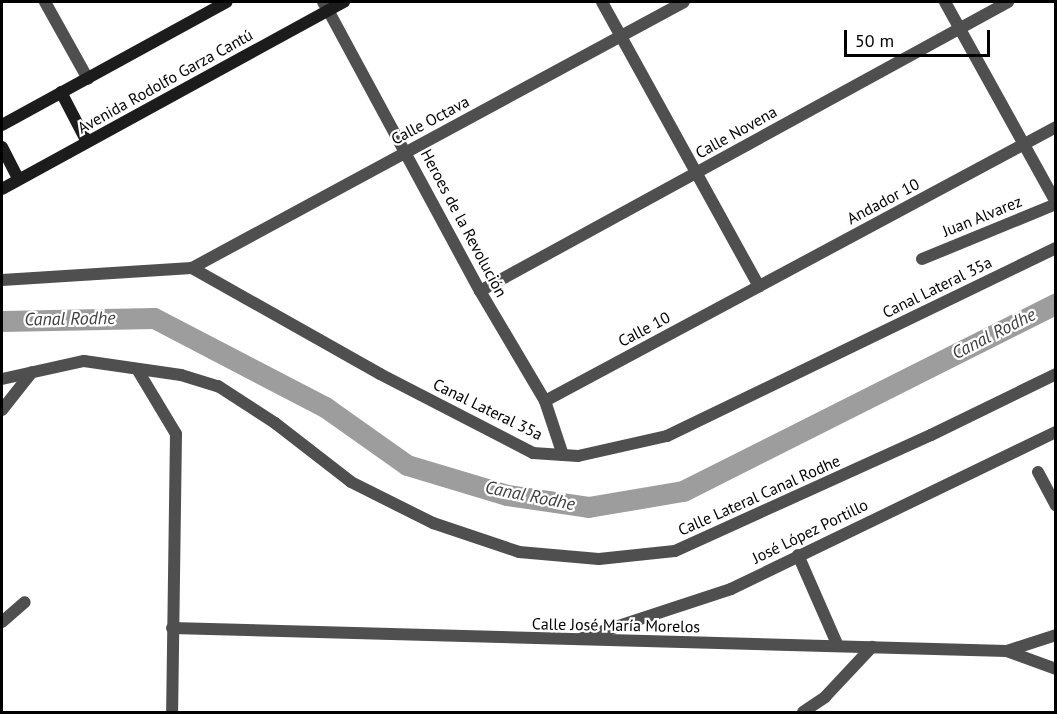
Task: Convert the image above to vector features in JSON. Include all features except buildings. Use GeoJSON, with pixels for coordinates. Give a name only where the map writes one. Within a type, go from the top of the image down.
{"type":"FeatureCollection","features":[{"type":"Feature","properties":{"kind":"main road"},"geometry":{"type":"LineString","coordinates":[[2,125],[227,2]]}},
{"type":"Feature","properties":{"kind":"main road","name":"Avenida Rodolfo Garza Cantú"},"geometry":{"type":"LineString","coordinates":[[2,189],[326,6],[344,2]]}},
{"type":"Feature","properties":{"kind":"main road"},"geometry":{"type":"LineString","coordinates":[[61,92],[87,142]]}},
{"type":"Feature","properties":{"kind":"main road"},"geometry":{"type":"LineString","coordinates":[[2,147],[18,179]]}},
{"type":"Feature","properties":{"kind":"street"},"geometry":{"type":"LineString","coordinates":[[45,2],[88,79]]}},
{"type":"Feature","properties":{"kind":"street"},"geometry":{"type":"LineString","coordinates":[[602,2],[759,286]]}},
{"type":"Feature","properties":{"kind":"street","name":"Calle Octava"},"geometry":{"type":"LineString","coordinates":[[192,268],[684,2]]}},
{"type":"Feature","properties":{"kind":"street","name":"Juan Alvarez"},"geometry":{"type":"LineString","coordinates":[[922,259],[1056,203],[945,2]]}},
{"type":"Feature","properties":{"kind":"street","name":"Calle Novena"},"geometry":{"type":"LineString","coordinates":[[480,291],[1008,2]]}},
{"type":"Feature","properties":{"kind":"street","name":"Heroes de la Revolución"},"geometry":{"type":"LineString","coordinates":[[326,6],[480,291],[545,401],[563,455]]}},
{"type":"Feature","properties":{"kind":"street"},"geometry":{"type":"LineString","coordinates":[[1023,144],[1056,127]]}},
{"type":"Feature","properties":{"kind":"street","name":"Andador 10"},"geometry":{"type":"LineString","coordinates":[[759,286],[1023,144]]}},
{"type":"Feature","properties":{"kind":"street","name":"Canal Lateral 35a"},"geometry":{"type":"LineString","coordinates":[[192,268],[380,374],[533,453],[578,456],[667,436],[1056,248]]}},
{"type":"Feature","properties":{"kind":"street"},"geometry":{"type":"LineString","coordinates":[[2,280],[192,268]]}},
{"type":"Feature","properties":{"kind":"street","name":"Calle 10"},"geometry":{"type":"LineString","coordinates":[[545,401],[759,286]]}},
{"type":"Feature","properties":{"kind":"street","name":"Calle Lateral Canal Rodhe"},"geometry":{"type":"LineString","coordinates":[[2,379],[84,361],[181,375],[218,386],[275,423],[351,482],[433,523],[519,552],[599,559],[675,551],[931,435],[1056,374]]}},
{"type":"Feature","properties":{"kind":"street"},"geometry":{"type":"LineString","coordinates":[[137,369],[176,434],[172,712]]}},
{"type":"Feature","properties":{"kind":"street"},"geometry":{"type":"LineString","coordinates":[[2,410],[32,372]]}},
{"type":"Feature","properties":{"kind":"street","name":"José López Portillo"},"geometry":{"type":"LineString","coordinates":[[573,641],[730,589],[1056,432]]}},
{"type":"Feature","properties":{"kind":"street"},"geometry":{"type":"LineString","coordinates":[[1038,472],[1056,506]]}},
{"type":"Feature","properties":{"kind":"street"},"geometry":{"type":"LineString","coordinates":[[798,555],[838,646]]}},
{"type":"Feature","properties":{"kind":"street"},"geometry":{"type":"LineString","coordinates":[[2,622],[25,602]]}},
{"type":"Feature","properties":{"kind":"street","name":"Calle José María Morelos"},"geometry":{"type":"LineString","coordinates":[[172,628],[573,641],[1007,651],[1054,673]]}},
{"type":"Feature","properties":{"kind":"street"},"geometry":{"type":"LineString","coordinates":[[1007,651],[1056,635]]}},
{"type":"Feature","properties":{"kind":"street"},"geometry":{"type":"LineString","coordinates":[[803,712],[825,697],[872,647]]}},
{"type":"Feature","properties":{"kind":"waterway","name":"Canal Rodhe"},"geometry":{"type":"LineString","coordinates":[[2,321],[154,318],[325,407],[407,465],[507,495],[588,507],[683,491],[1056,303]]}}]}
